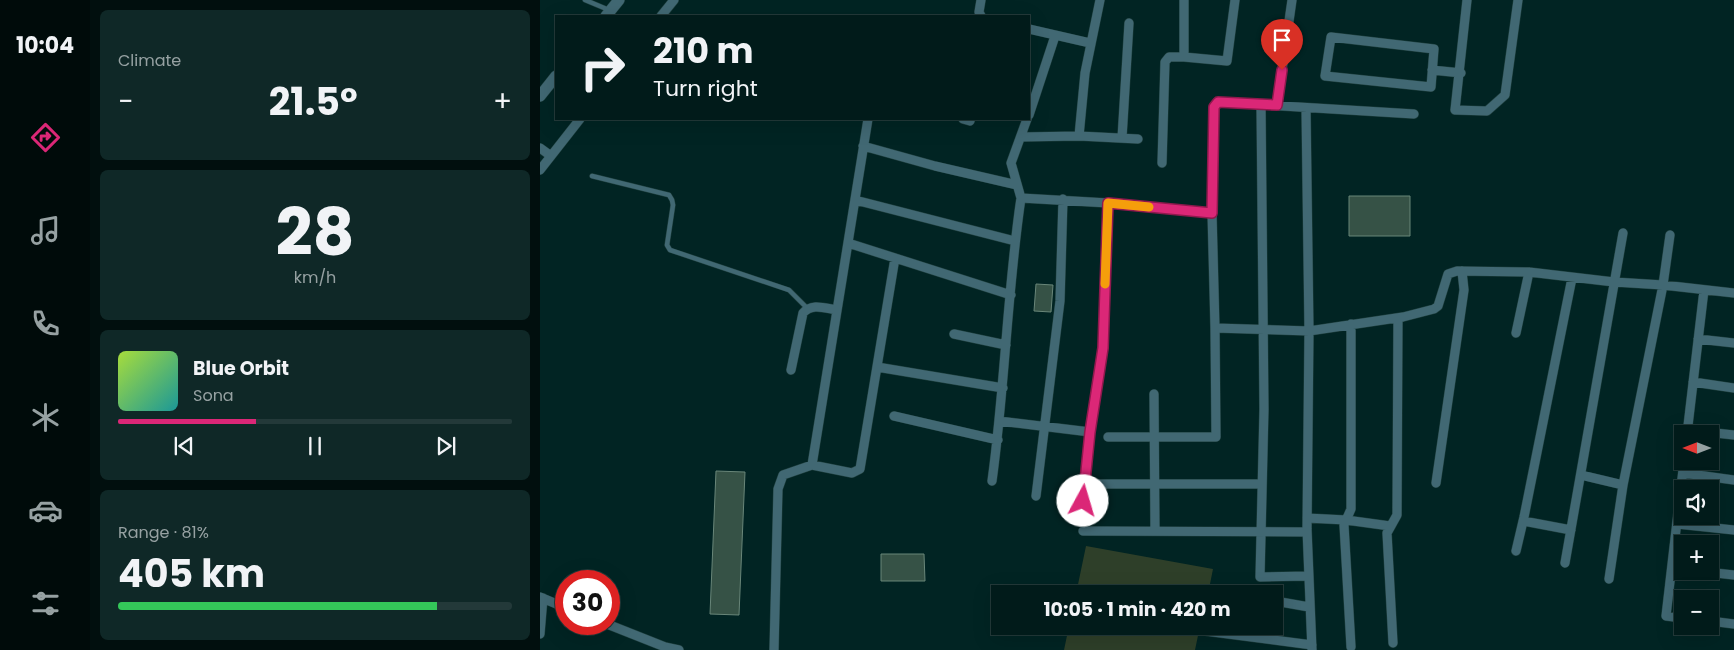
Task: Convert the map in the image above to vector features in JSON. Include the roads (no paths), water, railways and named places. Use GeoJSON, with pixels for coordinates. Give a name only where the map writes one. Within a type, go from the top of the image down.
{"type":"FeatureCollection","features":[{"type":"Feature","properties":{"kind":"street"},"geometry":{"type":"LineString","coordinates":[[608,13],[619,0]]}},
{"type":"Feature","properties":{"kind":"street"},"geometry":{"type":"LineString","coordinates":[[662,15],[674,0]]}},
{"type":"Feature","properties":{"kind":"street"},"geometry":{"type":"LineString","coordinates":[[980,15],[979,12],[981,0]]}},
{"type":"Feature","properties":{"kind":"street"},"geometry":{"type":"LineString","coordinates":[[1079,136],[1085,74],[1100,0]]}},
{"type":"Feature","properties":{"kind":"street"},"geometry":{"type":"LineString","coordinates":[[1184,0],[1184,57]]}},
{"type":"Feature","properties":{"kind":"street"},"geometry":{"type":"LineString","coordinates":[[1162,163],[1165,62],[1169,57],[1227,61],[1235,0]]}},
{"type":"Feature","properties":{"kind":"street"},"geometry":{"type":"LineString","coordinates":[[1277,105],[1292,0]]}},
{"type":"Feature","properties":{"kind":"street"},"geometry":{"type":"LineString","coordinates":[[1468,0],[1461,74],[1455,110],[1487,111],[1505,95],[1518,0]]}},
{"type":"Feature","properties":{"kind":"street"},"geometry":{"type":"LineString","coordinates":[[1122,138],[1129,24]]}},
{"type":"Feature","properties":{"kind":"street"},"geometry":{"type":"LineString","coordinates":[[1030,29],[1090,43]]}},
{"type":"Feature","properties":{"kind":"street"},"geometry":{"type":"LineString","coordinates":[[1030,112],[1055,36]]}},
{"type":"Feature","properties":{"kind":"street"},"geometry":{"type":"LineString","coordinates":[[1330,37],[1434,49],[1432,70],[1431,87],[1325,76],[1330,37]]}},
{"type":"Feature","properties":{"kind":"street"},"geometry":{"type":"LineString","coordinates":[[1432,70],[1461,74]]}},
{"type":"Feature","properties":{"kind":"street"},"geometry":{"type":"LineString","coordinates":[[540,96],[555,77]]}},
{"type":"Feature","properties":{"kind":"street"},"geometry":{"type":"LineString","coordinates":[[1108,437],[1216,437],[1212,213],[1214,107],[1218,102],[1414,114]]}},
{"type":"Feature","properties":{"kind":"street"},"geometry":{"type":"LineString","coordinates":[[1261,105],[1264,409],[1260,577],[1308,576]]}},
{"type":"Feature","properties":{"kind":"street"},"geometry":{"type":"LineString","coordinates":[[1230,635],[1312,648],[1307,532],[1309,331],[1306,108]]}},
{"type":"Feature","properties":{"kind":"street"},"geometry":{"type":"LineString","coordinates":[[540,170],[579,120]]}},
{"type":"Feature","properties":{"kind":"street"},"geometry":{"type":"LineString","coordinates":[[812,465],[868,120]]}},
{"type":"Feature","properties":{"kind":"street"},"geometry":{"type":"LineString","coordinates":[[992,481],[1000,421],[1015,241],[1021,198],[1011,163],[1027,120]]}},
{"type":"Feature","properties":{"kind":"street"},"geometry":{"type":"LineString","coordinates":[[1021,136],[1138,139]]}},
{"type":"Feature","properties":{"kind":"street"},"geometry":{"type":"LineString","coordinates":[[863,146],[936,166],[1017,184]]}},
{"type":"Feature","properties":{"kind":"street"},"geometry":{"type":"LineString","coordinates":[[540,148],[551,156]]}},
{"type":"Feature","properties":{"kind":"street"},"geometry":{"type":"LineString","coordinates":[[1021,198],[1063,199],[1212,213]]}},
{"type":"Feature","properties":{"kind":"street"},"geometry":{"type":"LineString","coordinates":[[1036,496],[1060,301],[1063,199]]}},
{"type":"Feature","properties":{"kind":"street"},"geometry":{"type":"LineString","coordinates":[[855,200],[1015,241]]}},
{"type":"Feature","properties":{"kind":"street"},"geometry":{"type":"LineString","coordinates":[[1083,501],[1090,432],[1103,348],[1108,203]]}},
{"type":"Feature","properties":{"kind":"street"},"geometry":{"type":"LineString","coordinates":[[1565,564],[1623,233]]}},
{"type":"Feature","properties":{"kind":"street"},"geometry":{"type":"LineString","coordinates":[[1609,579],[1623,485],[1664,285],[1670,235]]}},
{"type":"Feature","properties":{"kind":"street"},"geometry":{"type":"LineString","coordinates":[[848,243],[1011,294]]}},
{"type":"Feature","properties":{"kind":"street"},"geometry":{"type":"LineString","coordinates":[[774,650],[778,489],[784,475],[812,465],[852,473],[860,468],[895,258]]}},
{"type":"Feature","properties":{"kind":"street"},"geometry":{"type":"LineString","coordinates":[[1215,328],[1309,331],[1398,318],[1434,309],[1438,306],[1448,274],[1462,271],[1529,272],[1572,278],[1664,285],[1734,293]]}},
{"type":"Feature","properties":{"kind":"street"},"geometry":{"type":"LineString","coordinates":[[1436,483],[1464,290],[1462,271]]}},
{"type":"Feature","properties":{"kind":"street"},"geometry":{"type":"LineString","coordinates":[[1516,332],[1529,272]]}},
{"type":"Feature","properties":{"kind":"street"},"geometry":{"type":"LineString","coordinates":[[1516,551],[1572,278]]}},
{"type":"Feature","properties":{"kind":"street"},"geometry":{"type":"LineString","coordinates":[[1689,425],[1704,290]]}},
{"type":"Feature","properties":{"kind":"street"},"geometry":{"type":"LineString","coordinates":[[790,370],[803,313],[808,308],[813,307],[837,310]]}},
{"type":"Feature","properties":{"kind":"street"},"geometry":{"type":"LineString","coordinates":[[1393,643],[1387,533],[1397,515],[1398,318]]}},
{"type":"Feature","properties":{"kind":"street"},"geometry":{"type":"LineString","coordinates":[[1351,324],[1351,509],[1344,525],[1351,647]]}},
{"type":"Feature","properties":{"kind":"street"},"geometry":{"type":"LineString","coordinates":[[954,334],[1006,345]]}},
{"type":"Feature","properties":{"kind":"street"},"geometry":{"type":"LineString","coordinates":[[1698,338],[1734,343]]}},
{"type":"Feature","properties":{"kind":"street"},"geometry":{"type":"LineString","coordinates":[[877,367],[1003,388]]}},
{"type":"Feature","properties":{"kind":"street"},"geometry":{"type":"LineString","coordinates":[[1693,382],[1734,388]]}},
{"type":"Feature","properties":{"kind":"street"},"geometry":{"type":"LineString","coordinates":[[1154,394],[1155,531]]}},
{"type":"Feature","properties":{"kind":"street"},"geometry":{"type":"LineString","coordinates":[[894,416],[998,440]]}},
{"type":"Feature","properties":{"kind":"street"},"geometry":{"type":"LineString","coordinates":[[1000,421],[1090,432]]}},
{"type":"Feature","properties":{"kind":"street"},"geometry":{"type":"LineString","coordinates":[[1719,433],[1734,434]]}},
{"type":"Feature","properties":{"kind":"street"},"geometry":{"type":"LineString","coordinates":[[1682,480],[1683,470]]}},
{"type":"Feature","properties":{"kind":"street"},"geometry":{"type":"LineString","coordinates":[[1683,473],[1734,480]]}},
{"type":"Feature","properties":{"kind":"street"},"geometry":{"type":"LineString","coordinates":[[1581,475],[1623,485]]}},
{"type":"Feature","properties":{"kind":"street"},"geometry":{"type":"LineString","coordinates":[[1095,484],[1262,484]]}},
{"type":"Feature","properties":{"kind":"street"},"geometry":{"type":"LineString","coordinates":[[1307,518],[1346,520],[1390,526]]}},
{"type":"Feature","properties":{"kind":"street"},"geometry":{"type":"LineString","coordinates":[[1523,521],[1571,530]]}},
{"type":"Feature","properties":{"kind":"street"},"geometry":{"type":"LineString","coordinates":[[1674,617],[1666,616],[1677,525]]}},
{"type":"Feature","properties":{"kind":"street"},"geometry":{"type":"LineString","coordinates":[[1686,525],[1734,530]]}},
{"type":"Feature","properties":{"kind":"street"},"geometry":{"type":"LineString","coordinates":[[1083,531],[1307,532]]}},
{"type":"Feature","properties":{"kind":"street"},"geometry":{"type":"LineString","coordinates":[[1719,573],[1734,575]]}},
{"type":"Feature","properties":{"kind":"street"},"geometry":{"type":"LineString","coordinates":[[540,628],[542,598],[555,603]]}},
{"type":"Feature","properties":{"kind":"street"},"geometry":{"type":"LineString","coordinates":[[1283,602],[1310,607]]}},
{"type":"Feature","properties":{"kind":"street"},"geometry":{"type":"LineString","coordinates":[[1719,622],[1734,624]]}},
{"type":"Feature","properties":{"kind":"street"},"geometry":{"type":"LineString","coordinates":[[620,629],[676,650]]}},
{"type":"Feature","properties":{"kind":"lane"},"geometry":{"type":"LineString","coordinates":[[585,0],[608,13]]}},
{"type":"Feature","properties":{"kind":"lane"},"geometry":{"type":"LineString","coordinates":[[592,176],[669,195],[673,205],[667,245],[670,250],[789,290],[808,308]]}}]}
